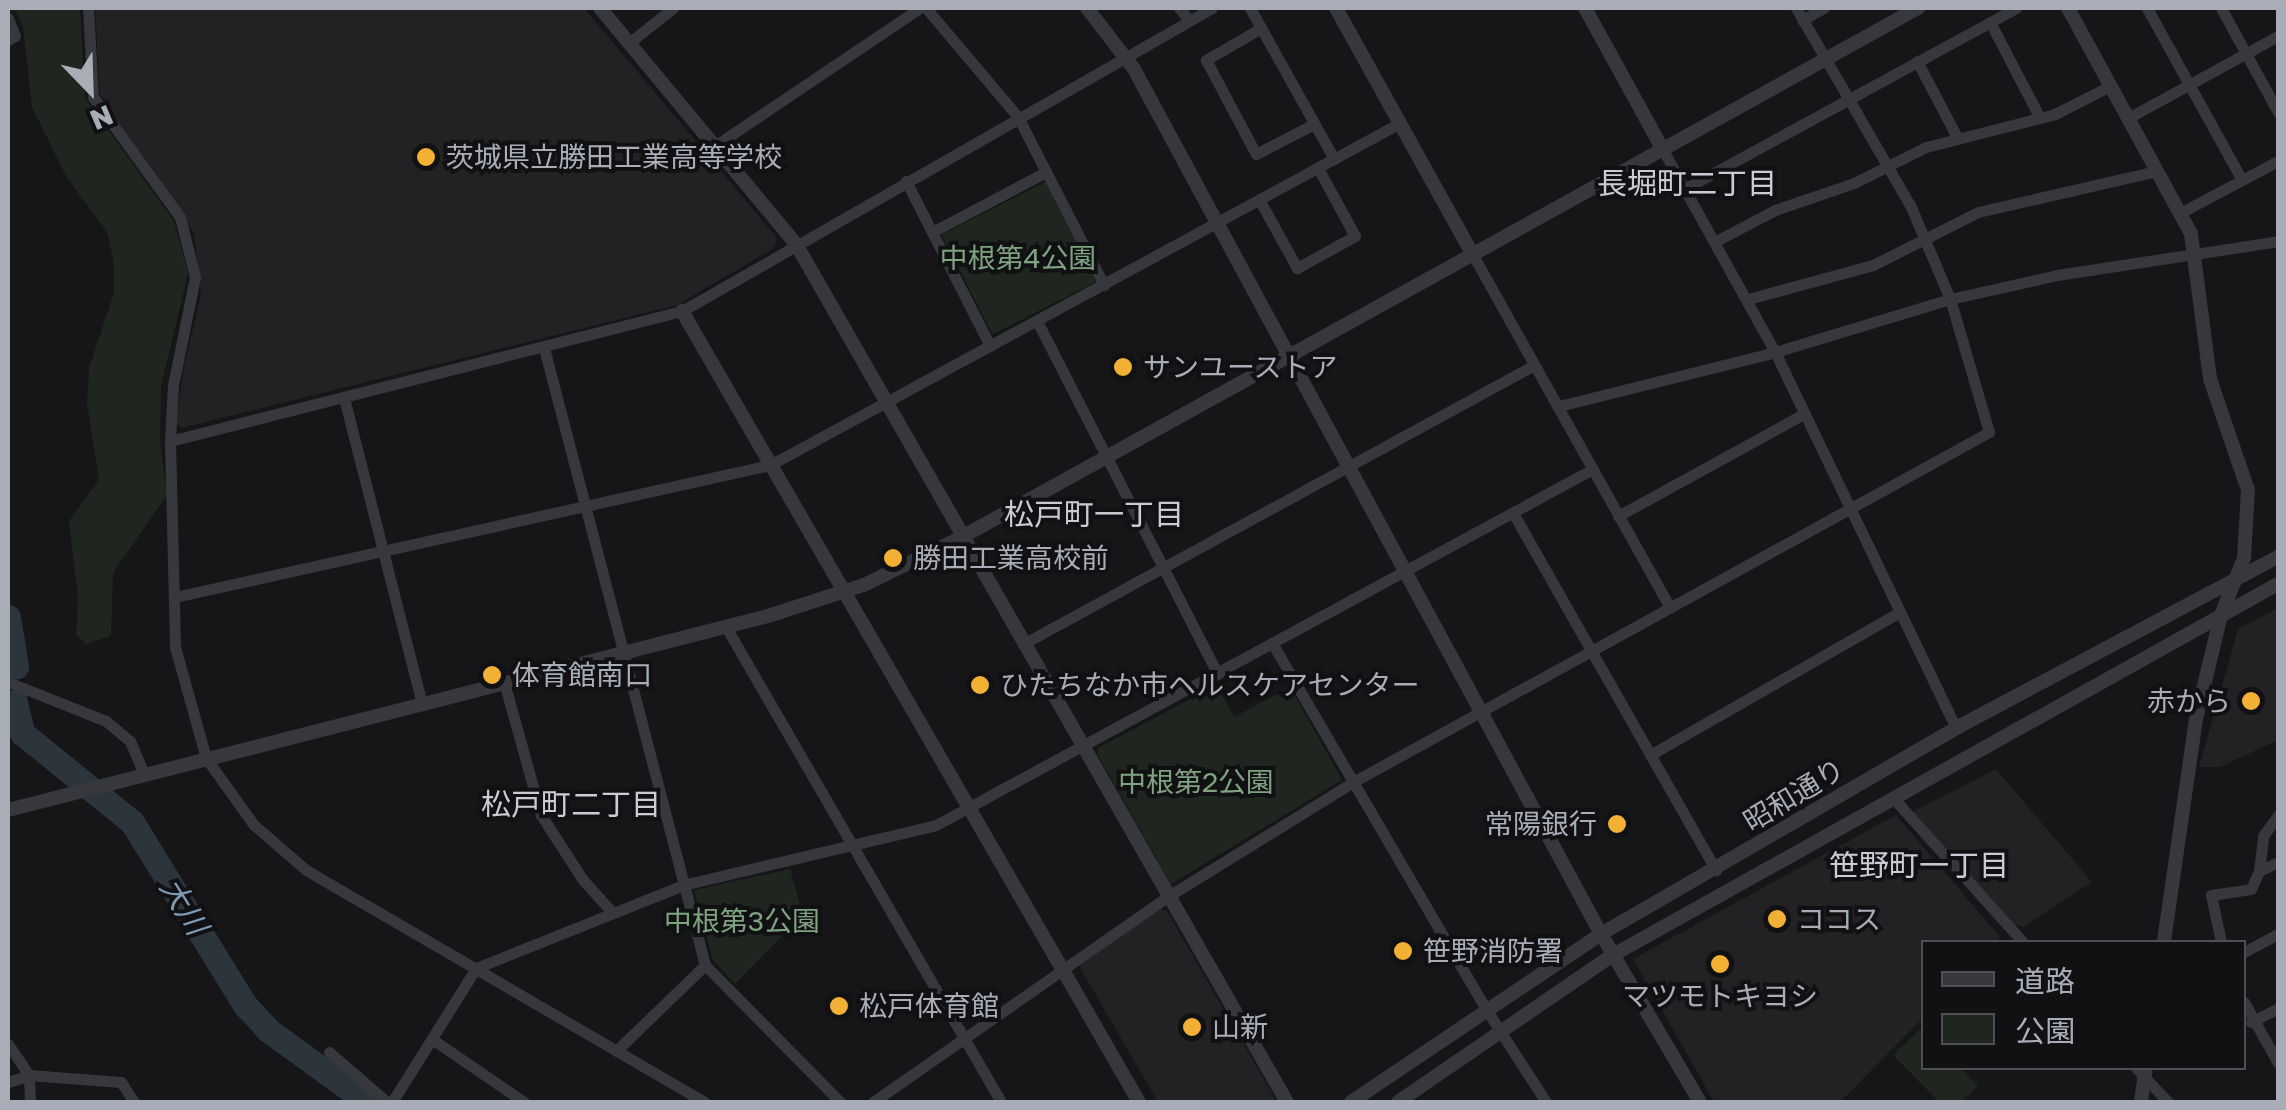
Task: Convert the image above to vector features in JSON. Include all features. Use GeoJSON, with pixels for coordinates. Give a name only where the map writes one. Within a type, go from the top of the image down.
{"type":"FeatureCollection","features":[{"type":"Feature","properties":{"kind":"street"},"geometry":{"type":"LineString","coordinates":[[88,8],[93,96],[180,217],[189,240],[195,277],[173,385],[170,441],[174,596],[181,678],[206,758],[254,825],[306,870],[704,1102]]}},
{"type":"Feature","properties":{"kind":"street"},"geometry":{"type":"LineString","coordinates":[[600,8],[796,244],[960,538],[1287,1102]]}},
{"type":"Feature","properties":{"kind":"street"},"geometry":{"type":"LineString","coordinates":[[630,42],[674,8]]}},
{"type":"Feature","properties":{"kind":"street"},"geometry":{"type":"LineString","coordinates":[[716,145],[923,8],[1018,118],[1104,284]]}},
{"type":"Feature","properties":{"kind":"street"},"geometry":{"type":"LineString","coordinates":[[1087,8],[1125,56],[1601,934],[1700,1102]]}},
{"type":"Feature","properties":{"kind":"street"},"geometry":{"type":"LineString","coordinates":[[1179,8],[1189,20]]}},
{"type":"Feature","properties":{"kind":"street"},"geometry":{"type":"LineString","coordinates":[[170,441],[682,311],[1212,8]]}},
{"type":"Feature","properties":{"kind":"street"},"geometry":{"type":"LineString","coordinates":[[1250,8],[1334,159]]}},
{"type":"Feature","properties":{"kind":"street"},"geometry":{"type":"LineString","coordinates":[[1336,8],[1670,607]]}},
{"type":"Feature","properties":{"kind":"street"},"geometry":{"type":"LineString","coordinates":[[1585,8],[1748,299],[1956,728]]}},
{"type":"Feature","properties":{"kind":"street"},"geometry":{"type":"LineString","coordinates":[[873,1102],[1167,897],[1353,782],[1990,432],[1950,298],[1924,237],[1889,165],[1796,8]]}},
{"type":"Feature","properties":{"kind":"street"},"geometry":{"type":"LineString","coordinates":[[1802,20],[1824,8]]}},
{"type":"Feature","properties":{"kind":"street"},"geometry":{"type":"LineString","coordinates":[[8,810],[726,627],[844,593],[960,538],[1918,8]]}},
{"type":"Feature","properties":{"kind":"street"},"geometry":{"type":"LineString","coordinates":[[1686,188],[2016,8]]}},
{"type":"Feature","properties":{"kind":"street"},"geometry":{"type":"LineString","coordinates":[[2068,8],[2180,213],[2197,254],[2210,380],[2248,490],[2244,558],[2222,615],[2196,718],[2164,940]]}},
{"type":"Feature","properties":{"kind":"street"},"geometry":{"type":"LineString","coordinates":[[2147,8],[2242,180]]}},
{"type":"Feature","properties":{"kind":"street"},"geometry":{"type":"LineString","coordinates":[[2221,8],[2278,112]]}},
{"type":"Feature","properties":{"kind":"street"},"geometry":{"type":"LineString","coordinates":[[8,18],[15,36],[8,40]]}},
{"type":"Feature","properties":{"kind":"street"},"geometry":{"type":"LineString","coordinates":[[1990,22],[2040,118]]}},
{"type":"Feature","properties":{"kind":"street"},"geometry":{"type":"LineString","coordinates":[[1261,28],[1206,60],[1256,154],[1314,124]]}},
{"type":"Feature","properties":{"kind":"street"},"geometry":{"type":"LineString","coordinates":[[2128,118],[2278,36]]}},
{"type":"Feature","properties":{"kind":"street"},"geometry":{"type":"LineString","coordinates":[[1917,61],[1958,140]]}},
{"type":"Feature","properties":{"kind":"street"},"geometry":{"type":"LineString","coordinates":[[1716,241],[1775,210],[1854,183],[1926,147],[2040,118],[2110,86]]}},
{"type":"Feature","properties":{"kind":"street"},"geometry":{"type":"LineString","coordinates":[[174,596],[585,509],[770,465],[1400,123]]}},
{"type":"Feature","properties":{"kind":"street"},"geometry":{"type":"LineString","coordinates":[[2180,213],[2278,160]]}},
{"type":"Feature","properties":{"kind":"street"},"geometry":{"type":"LineString","coordinates":[[1260,201],[1297,268],[1355,236],[1318,168]]}},
{"type":"Feature","properties":{"kind":"street"},"geometry":{"type":"LineString","coordinates":[[1748,299],[1873,265],[1978,212],[2157,171]]}},
{"type":"Feature","properties":{"kind":"street"},"geometry":{"type":"LineString","coordinates":[[932,232],[1046,172]]}},
{"type":"Feature","properties":{"kind":"street"},"geometry":{"type":"LineString","coordinates":[[906,182],[990,346]]}},
{"type":"Feature","properties":{"kind":"street"},"geometry":{"type":"LineString","coordinates":[[1559,406],[1774,352],[1950,298],[2057,275],[2278,241]]}},
{"type":"Feature","properties":{"kind":"street"},"geometry":{"type":"LineString","coordinates":[[682,311],[1139,1102]]}},
{"type":"Feature","properties":{"kind":"street"},"geometry":{"type":"LineString","coordinates":[[1038,321],[1218,674]]}},
{"type":"Feature","properties":{"kind":"street"},"geometry":{"type":"LineString","coordinates":[[544,348],[704,965],[840,1102]]}},
{"type":"Feature","properties":{"kind":"street"},"geometry":{"type":"LineString","coordinates":[[1024,644],[1534,365]]}},
{"type":"Feature","properties":{"kind":"street"},"geometry":{"type":"LineString","coordinates":[[344,398],[422,703]]}},
{"type":"Feature","properties":{"kind":"street"},"geometry":{"type":"LineString","coordinates":[[1618,516],[1806,413]]}},
{"type":"Feature","properties":{"kind":"street"},"geometry":{"type":"LineString","coordinates":[[329,1052],[390,1102],[476,968],[683,886],[936,825],[1592,470]]}},
{"type":"Feature","properties":{"kind":"street"},"geometry":{"type":"LineString","coordinates":[[1513,512],[1716,870]]}},
{"type":"Feature","properties":{"kind":"street","name":"昭和通り"},"geometry":{"type":"LineString","coordinates":[[1351,1102],[1601,934],[1956,728],[2278,557]]}},
{"type":"Feature","properties":{"kind":"street","name":"昭和通り"},"geometry":{"type":"LineString","coordinates":[[1398,1102],[1614,955],[2278,584]]}},
{"type":"Feature","properties":{"kind":"street"},"geometry":{"type":"LineString","coordinates":[[1650,755],[1900,612]]}},
{"type":"Feature","properties":{"kind":"street"},"geometry":{"type":"LineString","coordinates":[[726,627],[1000,1102]]}},
{"type":"Feature","properties":{"kind":"street"},"geometry":{"type":"LineString","coordinates":[[1272,642],[1486,1010],[1546,1102]]}},
{"type":"Feature","properties":{"kind":"street"},"geometry":{"type":"LineString","coordinates":[[8,682],[120,730],[130,741],[144,774]]}},
{"type":"Feature","properties":{"kind":"street"},"geometry":{"type":"LineString","coordinates":[[504,682],[540,815],[582,880],[612,912]]}},
{"type":"Feature","properties":{"kind":"street"},"geometry":{"type":"LineString","coordinates":[[1895,800],[2022,940]]}},
{"type":"Feature","properties":{"kind":"street"},"geometry":{"type":"LineString","coordinates":[[2221,940],[2211,895],[2251,889],[2259,871],[2264,836],[2278,815]]}},
{"type":"Feature","properties":{"kind":"street"},"geometry":{"type":"LineString","coordinates":[[2259,871],[2278,862]]}},
{"type":"Feature","properties":{"kind":"street"},"geometry":{"type":"LineString","coordinates":[[2246,951],[2278,934]]}},
{"type":"Feature","properties":{"kind":"street"},"geometry":{"type":"LineString","coordinates":[[616,1051],[704,965]]}},
{"type":"Feature","properties":{"kind":"street"},"geometry":{"type":"LineString","coordinates":[[2246,1008],[2278,1063]]}},
{"type":"Feature","properties":{"kind":"street"},"geometry":{"type":"LineString","coordinates":[[2251,1022],[2278,1008]]}},
{"type":"Feature","properties":{"kind":"street"},"geometry":{"type":"LineString","coordinates":[[432,1039],[524,1102]]}},
{"type":"Feature","properties":{"kind":"street"},"geometry":{"type":"LineString","coordinates":[[8,1044],[29,1075],[30,1102]]}},
{"type":"Feature","properties":{"kind":"street"},"geometry":{"type":"LineString","coordinates":[[2141,1102],[2142,1071]]}},
{"type":"Feature","properties":{"kind":"street"},"geometry":{"type":"LineString","coordinates":[[2142,1071],[2168,1102]]}},
{"type":"Feature","properties":{"kind":"street"},"geometry":{"type":"LineString","coordinates":[[8,1082],[29,1075],[121,1082],[134,1102]]}},
{"type":"Feature","properties":{"kind":"shaded area","name":"茨城県立勝田工業高等学校"},"geometry":{"type":"Polygon","coordinates":[[[95,8],[584,8],[777,238],[774,248],[677,305],[182,428],[176,423],[184,366],[201,296],[194,233],[100,95],[95,8]]]}},
{"type":"Feature","properties":{"kind":"shaded area"},"geometry":{"type":"Polygon","coordinates":[[[2278,608],[2278,740],[2220,767],[2199,767],[2238,629],[2278,608]]]}},
{"type":"Feature","properties":{"kind":"shaded area"},"geometry":{"type":"Polygon","coordinates":[[[1996,769],[2092,882],[2023,927],[2014,925],[1912,812],[1996,769]]]}},
{"type":"Feature","properties":{"kind":"shaded area"},"geometry":{"type":"Polygon","coordinates":[[[1896,815],[2000,937],[1921,940],[1921,1020],[1840,1102],[1714,1102],[1633,959],[1896,815]]]}},
{"type":"Feature","properties":{"kind":"shaded area"},"geometry":{"type":"Polygon","coordinates":[[[1158,909],[1167,911],[1277,1102],[1158,1102],[1079,966],[1158,909]]]}},
{"type":"Feature","properties":{"kind":"green space"},"geometry":{"type":"Polygon","coordinates":[[[14,8],[80,8],[85,98],[174,221],[188,274],[161,386],[160,441],[167,495],[113,573],[111,636],[86,644],[76,634],[78,598],[69,521],[99,480],[87,403],[89,368],[114,293],[114,265],[108,234],[66,176],[32,107],[23,27],[14,8]]]}},
{"type":"Feature","properties":{"kind":"green space","name":"中根第4公園"},"geometry":{"type":"Polygon","coordinates":[[[1045,182],[1096,282],[992,334],[942,235],[1045,182]]]}},
{"type":"Feature","properties":{"kind":"green space","name":"中根第2公園"},"geometry":{"type":"Polygon","coordinates":[[[1217,685],[1234,717],[1290,687],[1342,780],[1171,884],[1098,755],[1098,748],[1217,685]]]}},
{"type":"Feature","properties":{"kind":"green space","name":"中根第3公園"},"geometry":{"type":"Polygon","coordinates":[[[790,869],[803,915],[735,984],[713,960],[694,890],[790,869]]]}},
{"type":"Feature","properties":{"kind":"green space"},"geometry":{"type":"Polygon","coordinates":[[[1921,1028],[1921,1070],[1962,1070],[1978,1086],[1961,1102],[1939,1102],[1893,1055],[1921,1028]]]}},
{"type":"Feature","properties":{"kind":"waterway","name":"大川"},"geometry":{"type":"LineString","coordinates":[[8,617],[16,666]]}},
{"type":"Feature","properties":{"kind":"waterway","name":"大川"},"geometry":{"type":"LineString","coordinates":[[15,702],[22,733],[132,822],[245,1005],[268,1030],[367,1102]]}},
{"type":"Feature","properties":{"kind":"place","name":"茨城県立勝田工業高等学校"},"geometry":{"type":"Point","coordinates":[426,157]}},
{"type":"Feature","properties":{"kind":"place","name":"サンユーストア"},"geometry":{"type":"Point","coordinates":[1123,367]}},
{"type":"Feature","properties":{"kind":"place","name":"勝田工業高校前"},"geometry":{"type":"Point","coordinates":[893,558]}},
{"type":"Feature","properties":{"kind":"place","name":"体育館南口"},"geometry":{"type":"Point","coordinates":[492,675]}},
{"type":"Feature","properties":{"kind":"place","name":"ひたちなか市ヘルスケアセンター"},"geometry":{"type":"Point","coordinates":[980,685]}},
{"type":"Feature","properties":{"kind":"place","name":"赤から"},"geometry":{"type":"Point","coordinates":[2251,701]}},
{"type":"Feature","properties":{"kind":"place","name":"常陽銀行"},"geometry":{"type":"Point","coordinates":[1617,824]}},
{"type":"Feature","properties":{"kind":"place","name":"ココス"},"geometry":{"type":"Point","coordinates":[1777,919]}},
{"type":"Feature","properties":{"kind":"place","name":"笹野消防署"},"geometry":{"type":"Point","coordinates":[1403,951]}},
{"type":"Feature","properties":{"kind":"place","name":"マツモトキヨシ"},"geometry":{"type":"Point","coordinates":[1720,964]}},
{"type":"Feature","properties":{"kind":"place","name":"松戸体育館"},"geometry":{"type":"Point","coordinates":[839,1006]}},
{"type":"Feature","properties":{"kind":"place","name":"山新"},"geometry":{"type":"Point","coordinates":[1192,1027]}},
{"type":"Feature","properties":{"kind":"district","name":"長堀町二丁目"},"geometry":{"type":"Point","coordinates":[1687,183]}},
{"type":"Feature","properties":{"kind":"district","name":"松戸町一丁目"},"geometry":{"type":"Point","coordinates":[1094,514]}},
{"type":"Feature","properties":{"kind":"district","name":"松戸町二丁目"},"geometry":{"type":"Point","coordinates":[571,804]}},
{"type":"Feature","properties":{"kind":"district","name":"笹野町一丁目"},"geometry":{"type":"Point","coordinates":[1919,865]}}]}
